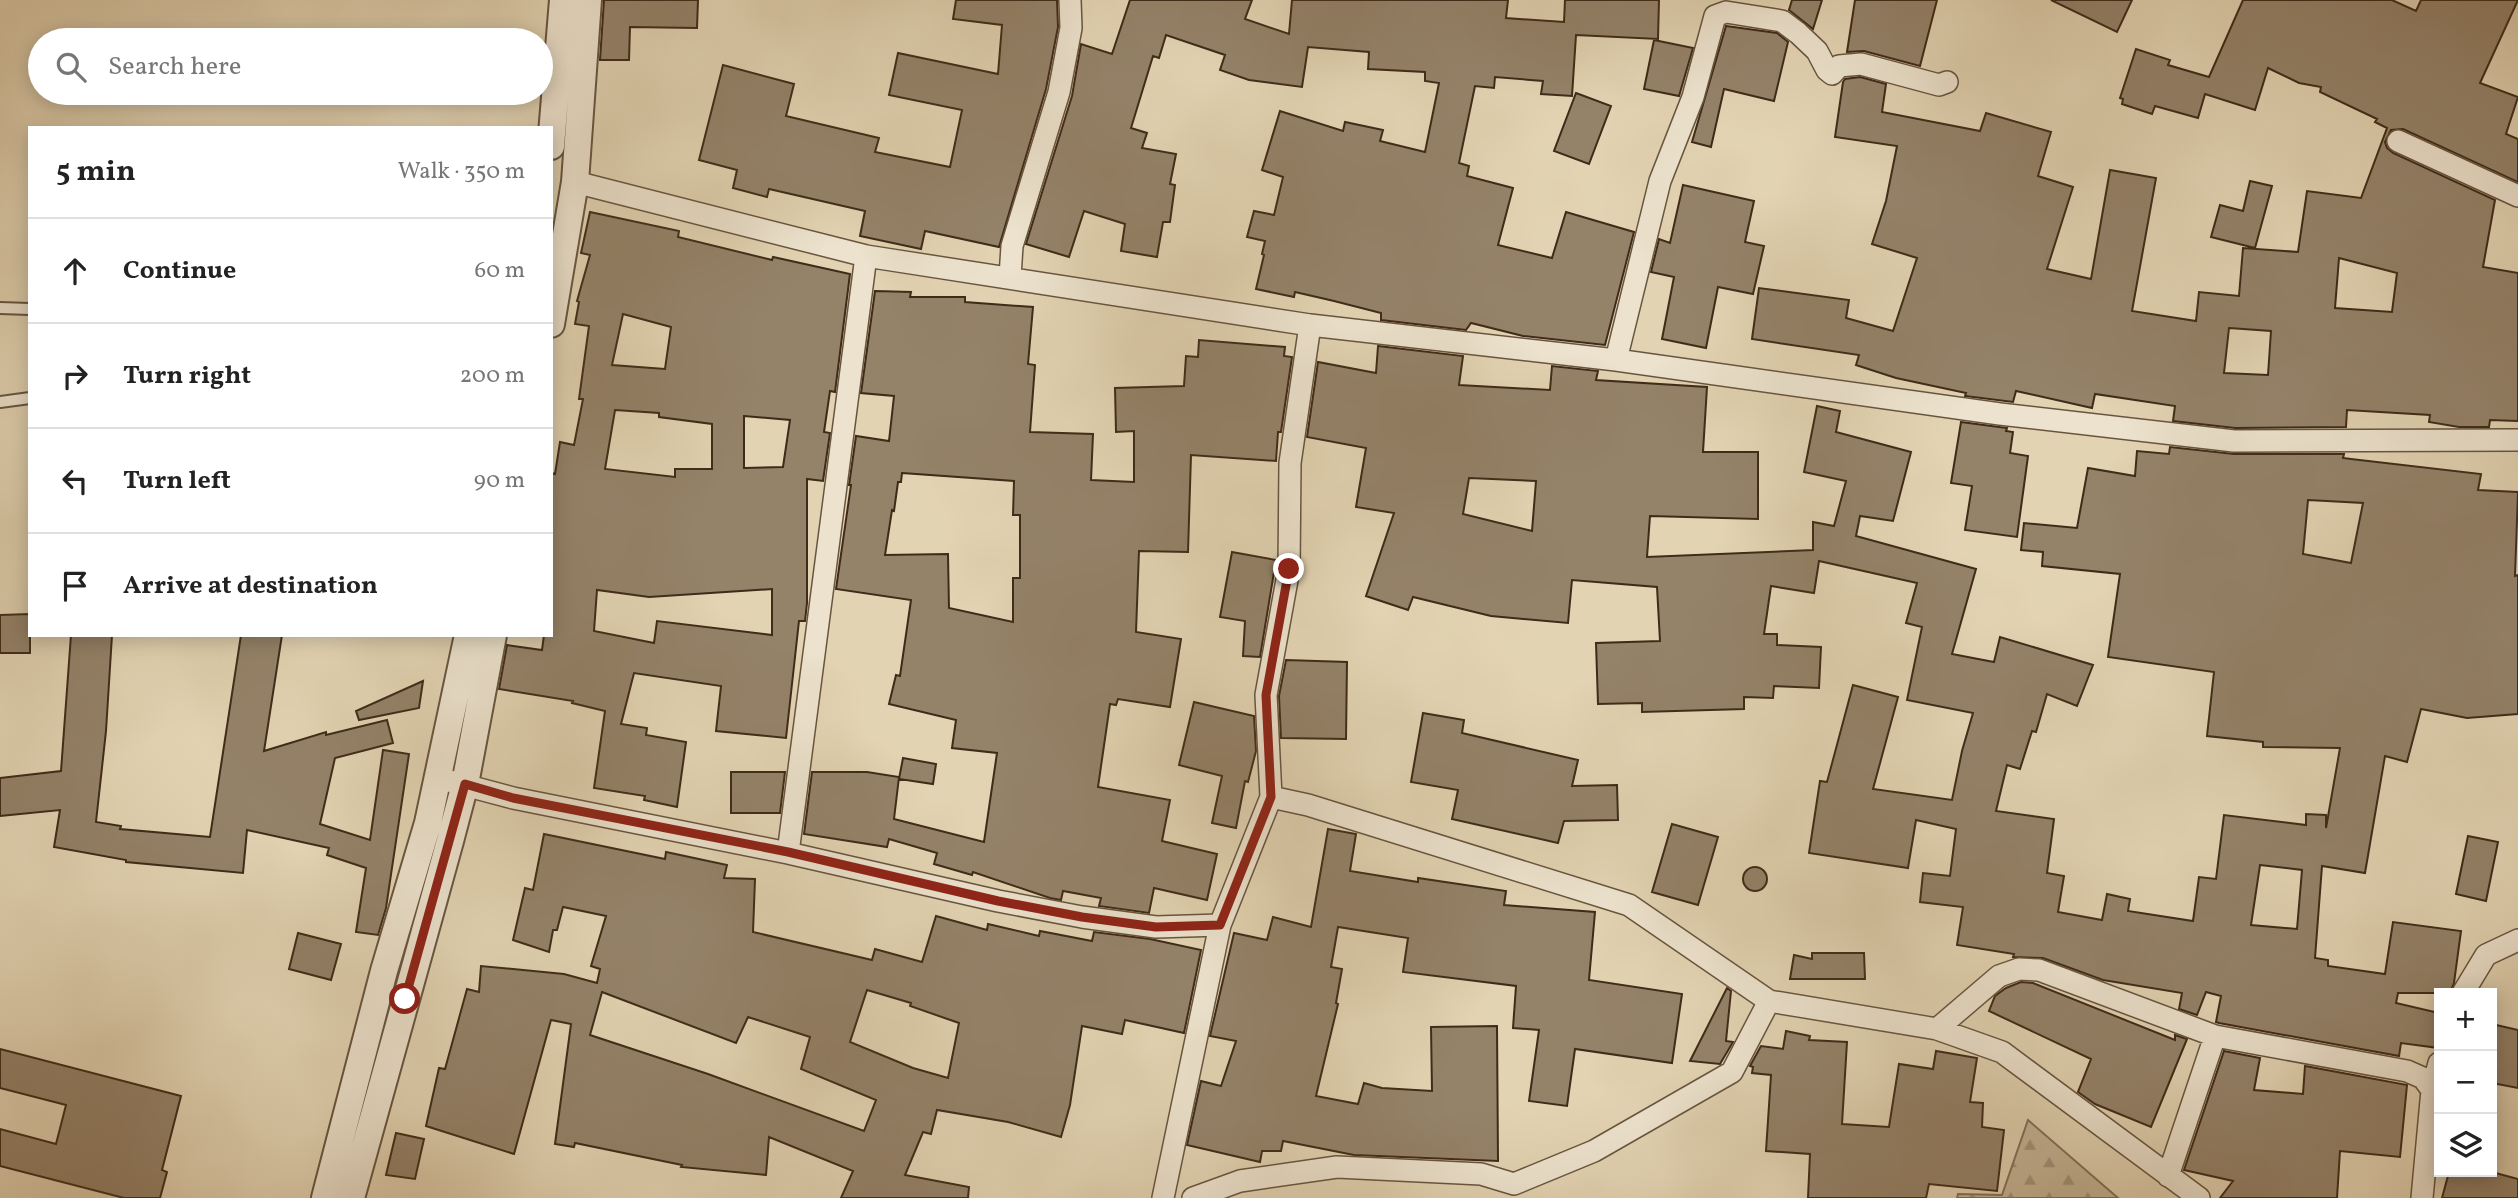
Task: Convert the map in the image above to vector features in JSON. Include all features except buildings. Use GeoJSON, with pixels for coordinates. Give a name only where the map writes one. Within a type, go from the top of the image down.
{"type":"FeatureCollection","features":[{"type":"Feature","properties":{"kind":"street"},"geometry":{"type":"LineString","coordinates":[[553,126],[563,0]]}},
{"type":"Feature","properties":{"kind":"street"},"geometry":{"type":"LineString","coordinates":[[553,312],[575,182],[588,0]]}},
{"type":"Feature","properties":{"kind":"street"},"geometry":{"type":"LineString","coordinates":[[1010,277],[1012,246],[1059,92],[1070,28],[1070,0]]}},
{"type":"Feature","properties":{"kind":"street"},"geometry":{"type":"LineString","coordinates":[[1616,360],[1660,181],[1693,97],[1715,16],[1724,6],[1782,21],[1816,51],[1826,70],[1832,74],[1839,66],[1861,64],[1939,85],[1947,82]]}},
{"type":"Feature","properties":{"kind":"street"},"geometry":{"type":"LineString","coordinates":[[2398,141],[2518,196]]}},
{"type":"Feature","properties":{"kind":"street"},"geometry":{"type":"LineString","coordinates":[[575,182],[866,256],[1310,325],[1616,360],[2000,414],[2234,441],[2518,439]]}},
{"type":"Feature","properties":{"kind":"street"},"geometry":{"type":"LineString","coordinates":[[788,852],[866,256]]}},
{"type":"Feature","properties":{"kind":"street"},"geometry":{"type":"LineString","coordinates":[[1163,1198],[1220,925],[1271,797],[1266,695],[1289,569],[1290,463],[1310,325]]}},
{"type":"Feature","properties":{"kind":"street"},"geometry":{"type":"LineString","coordinates":[[325,1198],[384,971],[428,823],[468,637]]}},
{"type":"Feature","properties":{"kind":"street"},"geometry":{"type":"LineString","coordinates":[[351,1198],[465,784],[493,637]]}},
{"type":"Feature","properties":{"kind":"street"},"geometry":{"type":"LineString","coordinates":[[438,778],[513,798],[788,852],[998,901],[1082,917],[1156,927],[1220,925]]}},
{"type":"Feature","properties":{"kind":"street"},"geometry":{"type":"LineString","coordinates":[[1271,797],[1308,805],[1629,905],[1769,1001],[1937,1029],[2003,1052],[2199,1198]]}},
{"type":"Feature","properties":{"kind":"street"},"geometry":{"type":"LineString","coordinates":[[2466,988],[2486,955],[2518,940]]}},
{"type":"Feature","properties":{"kind":"street"},"geometry":{"type":"LineString","coordinates":[[1937,1029],[1999,976],[2018,969],[2039,971],[2215,1036],[2407,1071],[2423,1078],[2432,1090]]}},
{"type":"Feature","properties":{"kind":"street"},"geometry":{"type":"LineString","coordinates":[[1193,1198],[1240,1181],[1337,1167],[1481,1174],[1514,1184],[1594,1151],[1732,1072],[1769,1001]]}},
{"type":"Feature","properties":{"kind":"street"},"geometry":{"type":"LineString","coordinates":[[2168,1176],[2215,1036]]}},
{"type":"Feature","properties":{"kind":"street"},"geometry":{"type":"LineString","coordinates":[[2422,1198],[2434,1082]]}},
{"type":"Feature","properties":{"kind":"lane"},"geometry":{"type":"LineString","coordinates":[[0,308],[28,309]]}},
{"type":"Feature","properties":{"kind":"lane"},"geometry":{"type":"LineString","coordinates":[[0,402],[28,398]]}},
{"type":"Feature","properties":{"kind":"green space"},"geometry":{"type":"Polygon","coordinates":[[[2028,1120],[2118,1198],[1957,1198],[1958,1194],[2002,1195],[2028,1120]]]}},
{"type":"Feature","properties":{"kind":"route"},"geometry":{"type":"LineString","coordinates":[[405,999],[465,784],[513,798],[788,852],[998,901],[1082,917],[1156,927],[1220,925],[1271,797],[1266,695],[1289,569]]}}]}
